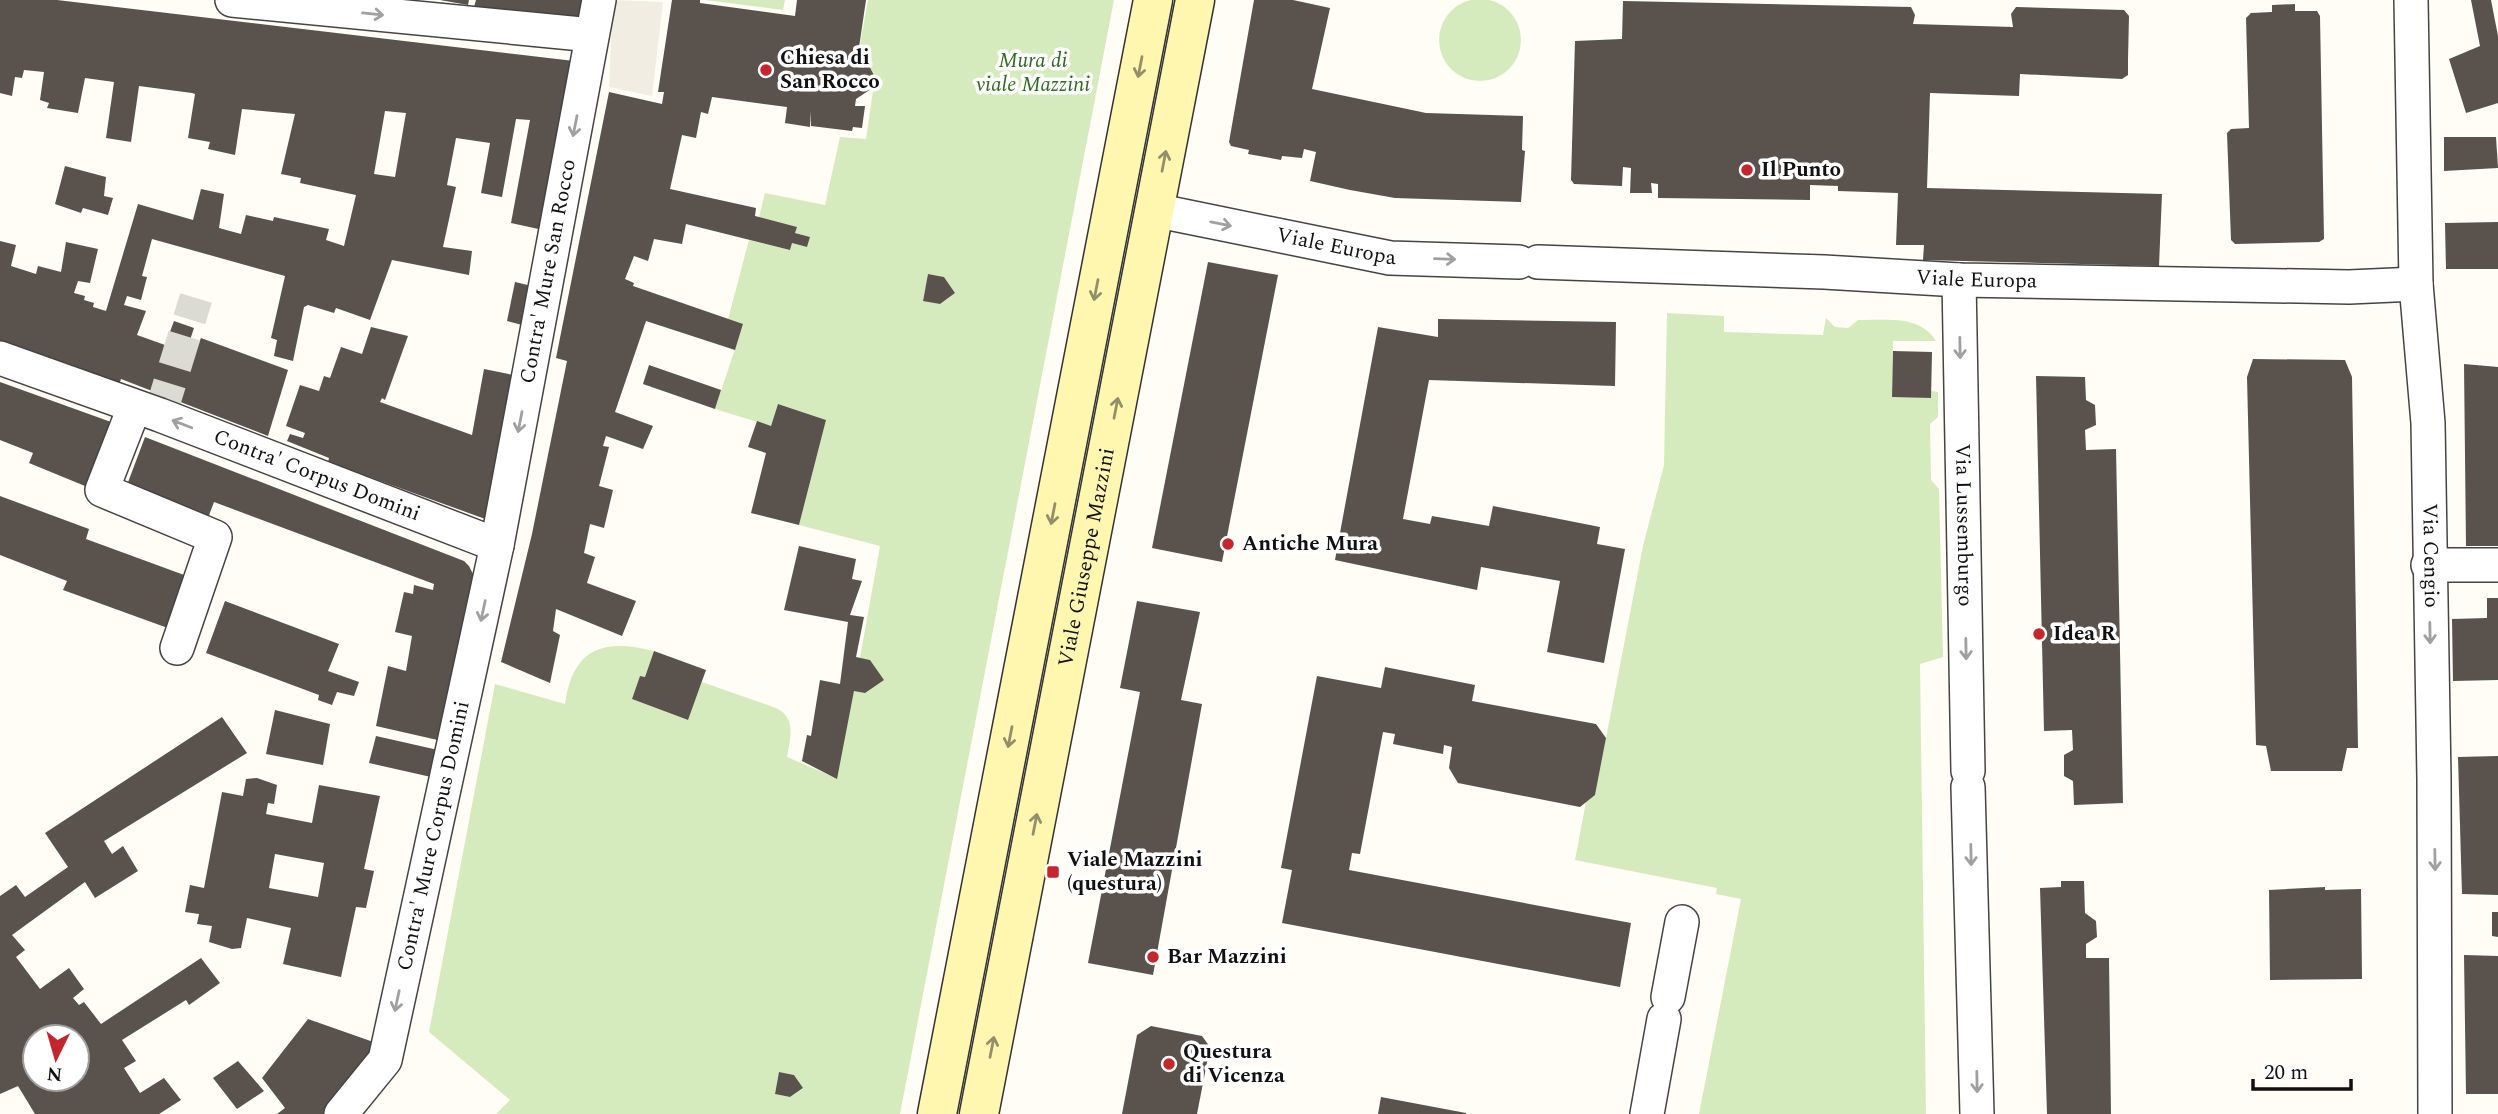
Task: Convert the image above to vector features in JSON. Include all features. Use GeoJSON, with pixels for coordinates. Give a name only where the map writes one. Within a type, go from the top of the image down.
{"type":"FeatureCollection","features":[{"type":"Feature","properties":{"kind":"main road","name":"Viale Giuseppe Mazzini"},"geometry":{"type":"LineString","coordinates":[[937,1114],[1153,0]]}},
{"type":"Feature","properties":{"kind":"main road","name":"Viale Giuseppe Mazzini"},"geometry":{"type":"LineString","coordinates":[[979,1114],[1195,0]]}},
{"type":"Feature","properties":{"kind":"street"},"geometry":{"type":"LineString","coordinates":[[232,0],[592,35]]}},
{"type":"Feature","properties":{"kind":"street","name":"Contra' Mure San Rocco"},"geometry":{"type":"LineString","coordinates":[[497,545],[597,70],[592,35],[599,0]]}},
{"type":"Feature","properties":{"kind":"street","name":"Via Cengio"},"geometry":{"type":"LineString","coordinates":[[2411,0],[2416,284],[2427,423],[2434,791],[2435,1114]]}},
{"type":"Feature","properties":{"kind":"street","name":"Viale Europa"},"geometry":{"type":"LineString","coordinates":[[1154,210],[1390,258],[1824,272],[1959,280],[2349,287],[2416,284]]}},
{"type":"Feature","properties":{"kind":"street","name":"Via Lussemburgo"},"geometry":{"type":"LineString","coordinates":[[1959,280],[1977,1114]]}},
{"type":"Feature","properties":{"kind":"street","name":"Contra' Corpus Domini"},"geometry":{"type":"LineString","coordinates":[[0,358],[497,545]]}},
{"type":"Feature","properties":{"kind":"street"},"geometry":{"type":"LineString","coordinates":[[134,408],[102,490],[215,537],[177,649]]}},
{"type":"Feature","properties":{"kind":"street","name":"Contra' Mure Corpus Domini"},"geometry":{"type":"LineString","coordinates":[[341,1114],[384,1060],[497,545]]}},
{"type":"Feature","properties":{"kind":"street"},"geometry":{"type":"LineString","coordinates":[[2428,565],[2498,565]]}},
{"type":"Feature","properties":{"kind":"street"},"geometry":{"type":"LineString","coordinates":[[1647,1114],[1682,922]]}},
{"type":"Feature","properties":{"kind":"green space"},"geometry":{"type":"Polygon","coordinates":[[[1480,-1],[1496,2],[1509,11],[1518,24],[1521,40],[1518,56],[1509,69],[1496,78],[1480,81],[1464,78],[1451,69],[1442,56],[1439,40],[1442,24],[1451,11],[1464,2],[1480,-1]]]}},
{"type":"Feature","properties":{"kind":"green space"},"geometry":{"type":"Polygon","coordinates":[[[705,0],[785,0],[783,10],[705,0]]]}},
{"type":"Feature","properties":{"kind":"green space","name":"Mura di viale Mazzini"},"geometry":{"type":"Polygon","coordinates":[[[868,0],[1114,0],[900,1114],[496,1114],[510,1100],[429,1032],[495,684],[565,704],[575,670],[583,659],[593,652],[620,646],[654,651],[645,677],[640,676],[632,699],[687,720],[702,682],[776,708],[783,712],[790,723],[787,757],[836,778],[854,691],[883,680],[870,660],[860,658],[880,546],[799,525],[826,420],[778,404],[771,426],[715,409],[743,325],[728,319],[749,240],[790,250],[792,243],[807,247],[810,237],[795,233],[796,227],[759,217],[765,193],[825,205],[840,137],[866,139],[875,77],[868,64],[857,61],[868,0]],[[928,274],[923,300],[940,304],[955,293],[944,277],[928,274]],[[779,1072],[775,1094],[790,1097],[803,1089],[794,1075],[779,1072]]]}},
{"type":"Feature","properties":{"kind":"green space"},"geometry":{"type":"Polygon","coordinates":[[[1667,313],[1724,316],[1724,332],[1823,335],[1826,318],[1835,327],[1848,328],[1858,320],[1901,321],[1921,326],[1936,341],[1893,341],[1892,396],[1931,398],[1931,391],[1938,392],[1938,417],[1930,424],[1931,480],[1939,489],[1943,657],[1920,664],[1926,1114],[1699,1114],[1741,899],[1716,894],[1717,888],[1575,860],[1586,802],[1595,795],[1643,546],[1664,465],[1667,313]]]}},
{"type":"Feature","properties":{"kind":"shaded area"},"geometry":{"type":"Polygon","coordinates":[[[613,0],[663,2],[652,96],[609,87],[613,0]]]}},
{"type":"Feature","properties":{"kind":"building"},"geometry":{"type":"Polygon","coordinates":[[[0,0],[57,0],[574,61],[543,230],[511,223],[530,120],[516,119],[502,197],[481,193],[490,143],[456,138],[447,185],[456,187],[443,247],[472,251],[469,275],[392,260],[370,320],[336,308],[334,313],[308,305],[304,307],[293,361],[274,356],[277,340],[271,338],[285,276],[152,239],[142,276],[147,277],[141,300],[127,296],[124,305],[146,311],[137,335],[165,345],[174,321],[194,328],[186,352],[193,356],[201,338],[288,370],[268,436],[121,379],[117,390],[0,346],[0,241],[16,245],[11,266],[36,274],[38,266],[61,272],[66,242],[98,249],[90,283],[78,281],[74,293],[85,296],[84,300],[94,303],[93,307],[106,311],[138,204],[193,220],[201,189],[224,194],[219,228],[241,234],[246,215],[273,221],[274,217],[329,229],[326,240],[344,246],[356,195],[300,183],[301,178],[281,174],[295,114],[242,109],[235,155],[208,149],[210,142],[188,138],[195,94],[192,93],[139,86],[131,142],[106,138],[114,82],[85,78],[78,113],[47,108],[49,103],[40,100],[44,72],[24,70],[22,78],[15,77],[12,96],[0,93],[0,0]],[[385,111],[374,174],[395,177],[406,113],[385,111]]]}},
{"type":"Feature","properties":{"kind":"building"},"geometry":{"type":"Polygon","coordinates":[[[440,0],[469,0],[468,5],[440,0]]]}},
{"type":"Feature","properties":{"kind":"building"},"geometry":{"type":"Polygon","coordinates":[[[476,0],[586,0],[580,28],[472,14],[476,0]]]}},
{"type":"Feature","properties":{"kind":"building"},"geometry":{"type":"Polygon","coordinates":[[[672,0],[700,0],[700,3],[795,16],[797,0],[866,0],[857,61],[868,64],[875,77],[874,87],[856,99],[855,106],[865,106],[862,128],[853,127],[852,131],[811,126],[811,111],[810,127],[785,123],[787,107],[712,97],[708,114],[701,112],[696,138],[682,135],[670,189],[756,208],[755,216],[797,227],[795,233],[810,237],[807,247],[792,243],[790,250],[686,224],[682,244],[654,239],[648,261],[634,256],[625,279],[634,283],[633,286],[743,324],[735,350],[646,321],[615,412],[653,426],[643,449],[606,436],[603,446],[609,447],[599,486],[613,490],[604,528],[590,524],[584,553],[595,557],[587,583],[636,601],[622,636],[556,609],[553,631],[560,635],[550,683],[501,662],[532,534],[567,361],[556,358],[609,92],[662,104],[664,92],[658,92],[672,0]]]}},
{"type":"Feature","properties":{"kind":"building"},"geometry":{"type":"Polygon","coordinates":[[[1254,0],[1293,0],[1330,8],[1312,89],[1426,113],[1523,116],[1522,150],[1525,151],[1521,202],[1395,198],[1350,190],[1310,181],[1316,152],[1304,149],[1302,158],[1282,156],[1281,160],[1248,154],[1249,150],[1231,146],[1229,142],[1254,0]]]}},
{"type":"Feature","properties":{"kind":"building"},"geometry":{"type":"Polygon","coordinates":[[[2471,0],[2491,0],[2498,36],[2498,103],[2466,113],[2449,59],[2480,46],[2471,0]]]}},
{"type":"Feature","properties":{"kind":"building"},"geometry":{"type":"Polygon","coordinates":[[[1623,1],[1911,7],[1915,15],[1913,24],[2013,27],[2011,14],[2016,7],[2124,10],[2129,16],[2128,75],[2122,79],[2020,74],[2019,96],[1930,93],[1927,188],[2162,194],[2159,266],[1923,260],[1924,245],[1896,245],[1898,193],[1838,191],[1838,186],[1810,185],[1810,200],[1658,198],[1658,184],[1651,183],[1652,193],[1630,193],[1631,168],[1623,167],[1622,186],[1574,184],[1571,180],[1575,41],[1622,39],[1623,1]]]}},
{"type":"Feature","properties":{"kind":"building"},"geometry":{"type":"Polygon","coordinates":[[[2295,4],[2295,11],[2317,11],[2320,16],[2324,239],[2319,242],[2235,244],[2231,240],[2227,133],[2231,129],[2249,128],[2246,18],[2251,13],[2272,12],[2272,5],[2295,4]]]}},
{"type":"Feature","properties":{"kind":"building"},"geometry":{"type":"Polygon","coordinates":[[[2444,137],[2496,137],[2498,168],[2444,171],[2444,137]]]}},
{"type":"Feature","properties":{"kind":"building"},"geometry":{"type":"Polygon","coordinates":[[[65,166],[106,177],[104,196],[113,198],[108,215],[83,208],[81,213],[55,204],[65,166]]]}},
{"type":"Feature","properties":{"kind":"building"},"geometry":{"type":"Polygon","coordinates":[[[2498,222],[2498,269],[2446,269],[2445,223],[2498,222]]]}},
{"type":"Feature","properties":{"kind":"building"},"geometry":{"type":"Polygon","coordinates":[[[1208,262],[1278,275],[1222,562],[1152,548],[1208,262]]]}},
{"type":"Feature","properties":{"kind":"building"},"geometry":{"type":"Polygon","coordinates":[[[928,274],[944,277],[955,293],[940,304],[923,301],[928,274]]]}},
{"type":"Feature","properties":{"kind":"building"},"geometry":{"type":"Polygon","coordinates":[[[515,282],[532,286],[522,325],[507,321],[515,282]]]}},
{"type":"Feature","properties":{"kind":"building"},"geometry":{"type":"Polygon","coordinates":[[[1438,319],[1616,322],[1615,386],[1429,380],[1403,519],[1430,524],[1432,516],[1489,526],[1493,506],[1600,527],[1597,544],[1625,549],[1604,663],[1547,652],[1560,581],[1481,567],[1477,590],[1335,560],[1378,327],[1438,337],[1438,319]]]}},
{"type":"Feature","properties":{"kind":"building"},"geometry":{"type":"Polygon","coordinates":[[[371,327],[408,336],[385,400],[382,398],[380,402],[472,435],[484,369],[518,376],[488,520],[328,462],[329,458],[287,441],[290,434],[303,438],[305,433],[286,426],[300,385],[319,391],[324,376],[330,378],[341,347],[362,354],[371,327]]]}},
{"type":"Feature","properties":{"kind":"building"},"geometry":{"type":"Polygon","coordinates":[[[1893,351],[1932,352],[1931,398],[1892,397],[1893,351]]]}},
{"type":"Feature","properties":{"kind":"building"},"geometry":{"type":"Polygon","coordinates":[[[2253,359],[2345,360],[2352,377],[2358,748],[2347,748],[2342,771],[2271,771],[2266,746],[2256,745],[2247,377],[2253,359]]]}},
{"type":"Feature","properties":{"kind":"building"},"geometry":{"type":"Polygon","coordinates":[[[2464,364],[2498,367],[2498,546],[2466,546],[2464,364]]]}},
{"type":"Feature","properties":{"kind":"building"},"geometry":{"type":"Polygon","coordinates":[[[649,365],[721,390],[715,409],[643,384],[649,365]]]}},
{"type":"Feature","properties":{"kind":"building"},"geometry":{"type":"Polygon","coordinates":[[[2036,376],[2085,377],[2086,400],[2095,405],[2096,425],[2085,430],[2086,450],[2116,449],[2123,803],[2074,805],[2073,781],[2064,776],[2064,755],[2073,750],[2072,730],[2044,731],[2036,376]]]}},
{"type":"Feature","properties":{"kind":"building"},"geometry":{"type":"Polygon","coordinates":[[[0,382],[111,422],[85,486],[29,463],[33,453],[0,440],[0,382]]]}},
{"type":"Feature","properties":{"kind":"building"},"geometry":{"type":"Polygon","coordinates":[[[778,404],[826,420],[799,525],[751,513],[766,453],[748,447],[757,421],[771,426],[778,404]]]}},
{"type":"Feature","properties":{"kind":"building"},"geometry":{"type":"Polygon","coordinates":[[[145,437],[464,561],[469,566],[475,578],[442,741],[376,726],[388,666],[406,671],[412,636],[395,632],[404,592],[413,594],[414,585],[433,590],[434,584],[214,502],[208,518],[127,485],[145,437]]]}},
{"type":"Feature","properties":{"kind":"building"},"geometry":{"type":"Polygon","coordinates":[[[0,496],[89,529],[86,539],[195,579],[176,631],[63,590],[67,581],[0,555],[0,496]]]}},
{"type":"Feature","properties":{"kind":"building"},"geometry":{"type":"Polygon","coordinates":[[[799,546],[856,559],[852,579],[862,581],[850,615],[864,617],[856,657],[870,660],[884,680],[865,693],[854,691],[837,779],[802,761],[807,735],[811,736],[820,680],[840,684],[848,622],[784,610],[799,546]]]}},
{"type":"Feature","properties":{"kind":"building"},"geometry":{"type":"Polygon","coordinates":[[[2487,598],[2498,598],[2498,680],[2453,681],[2452,619],[2487,618],[2487,598]]]}},
{"type":"Feature","properties":{"kind":"building"},"geometry":{"type":"Polygon","coordinates":[[[225,601],[339,644],[328,671],[359,682],[354,696],[337,692],[332,705],[318,700],[319,695],[206,653],[225,601]]]}},
{"type":"Feature","properties":{"kind":"building"},"geometry":{"type":"Polygon","coordinates":[[[1137,601],[1200,612],[1181,700],[1202,704],[1153,975],[1088,963],[1140,692],[1120,688],[1137,601]]]}},
{"type":"Feature","properties":{"kind":"building"},"geometry":{"type":"Polygon","coordinates":[[[654,651],[706,670],[688,720],[632,699],[640,676],[645,677],[654,651]]]}},
{"type":"Feature","properties":{"kind":"building"},"geometry":{"type":"Polygon","coordinates":[[[1385,667],[1475,685],[1472,701],[1596,724],[1606,738],[1595,795],[1580,807],[1458,783],[1449,768],[1452,747],[1444,745],[1443,754],[1393,744],[1395,734],[1383,732],[1360,854],[1352,853],[1349,870],[1631,923],[1620,987],[1282,923],[1292,870],[1281,868],[1317,676],[1381,688],[1385,667]]]}},
{"type":"Feature","properties":{"kind":"building"},"geometry":{"type":"Polygon","coordinates":[[[275,710],[330,724],[323,765],[266,754],[275,710]]]}},
{"type":"Feature","properties":{"kind":"building"},"geometry":{"type":"Polygon","coordinates":[[[222,717],[247,753],[104,841],[112,854],[123,846],[138,871],[95,898],[85,882],[12,935],[25,950],[16,957],[40,989],[69,968],[84,989],[73,998],[79,1005],[84,1002],[101,1024],[201,958],[220,983],[189,1005],[186,1000],[122,1040],[136,1061],[124,1068],[140,1093],[164,1078],[181,1100],[159,1114],[35,1114],[22,1093],[91,1093],[91,1023],[21,1023],[21,1091],[18,1086],[0,1094],[0,896],[16,885],[25,897],[68,867],[45,833],[222,717]]]}},
{"type":"Feature","properties":{"kind":"building"},"geometry":{"type":"Polygon","coordinates":[[[376,736],[438,750],[431,777],[369,763],[376,736]]]}},
{"type":"Feature","properties":{"kind":"building"},"geometry":{"type":"Polygon","coordinates":[[[2498,756],[2498,895],[2462,894],[2458,757],[2498,756]]]}},
{"type":"Feature","properties":{"kind":"building"},"geometry":{"type":"Polygon","coordinates":[[[257,778],[277,785],[274,804],[268,803],[266,814],[312,823],[319,785],[380,796],[364,869],[374,871],[366,908],[356,907],[341,977],[283,964],[291,928],[247,918],[241,948],[232,949],[209,942],[212,926],[197,924],[199,914],[185,912],[190,885],[204,888],[222,792],[243,796],[246,779],[257,778]],[[275,854],[269,888],[318,897],[324,863],[275,854]]]}},
{"type":"Feature","properties":{"kind":"building"},"geometry":{"type":"Polygon","coordinates":[[[2061,881],[2084,881],[2085,913],[2096,921],[2097,937],[2086,944],[2086,958],[2109,958],[2111,1114],[2047,1114],[2040,888],[2061,887],[2061,881]]]}},
{"type":"Feature","properties":{"kind":"building"},"geometry":{"type":"Polygon","coordinates":[[[2325,887],[2325,890],[2361,889],[2362,979],[2270,980],[2269,890],[2325,887]]]}},
{"type":"Feature","properties":{"kind":"building"},"geometry":{"type":"Polygon","coordinates":[[[2492,912],[2498,912],[2498,937],[2492,936],[2492,912]]]}},
{"type":"Feature","properties":{"kind":"building"},"geometry":{"type":"Polygon","coordinates":[[[2464,955],[2498,956],[2498,1094],[2466,1094],[2464,955]]]}},
{"type":"Feature","properties":{"kind":"building"},"geometry":{"type":"Polygon","coordinates":[[[308,1019],[379,1044],[323,1114],[277,1114],[285,1108],[262,1078],[308,1019]]]}},
{"type":"Feature","properties":{"kind":"building","name":"Questura di Vicenza"},"geometry":{"type":"Polygon","coordinates":[[[1151,1026],[1202,1036],[1210,1047],[1197,1114],[1122,1114],[1137,1035],[1151,1026]]]}},
{"type":"Feature","properties":{"kind":"building"},"geometry":{"type":"Polygon","coordinates":[[[238,1061],[264,1091],[237,1109],[213,1078],[238,1061]]]}},
{"type":"Feature","properties":{"kind":"building"},"geometry":{"type":"Polygon","coordinates":[[[779,1072],[794,1075],[803,1088],[790,1097],[775,1094],[779,1072]]]}},
{"type":"Feature","properties":{"kind":"building"},"geometry":{"type":"Polygon","coordinates":[[[1381,1097],[1466,1113],[1466,1114],[1378,1114],[1381,1097]]]}},
{"type":"Feature","properties":{"kind":"tunnel"},"geometry":{"type":"LineString","coordinates":[[160,415],[196,298]]}},
{"type":"Feature","properties":{"kind":"place","name":"Chiesa di San Rocco"},"geometry":{"type":"Point","coordinates":[766,70]}},
{"type":"Feature","properties":{"kind":"place","name":"Il Punto"},"geometry":{"type":"Point","coordinates":[1747,170]}},
{"type":"Feature","properties":{"kind":"place","name":"Antiche Mura"},"geometry":{"type":"Point","coordinates":[1228,544]}},
{"type":"Feature","properties":{"kind":"place","name":"Idea R"},"geometry":{"type":"Point","coordinates":[2039,634]}},
{"type":"Feature","properties":{"kind":"place","name":"Viale Mazzini (questura)"},"geometry":{"type":"Point","coordinates":[1053,872]}},
{"type":"Feature","properties":{"kind":"place","name":"Bar Mazzini"},"geometry":{"type":"Point","coordinates":[1153,957]}},
{"type":"Feature","properties":{"kind":"place","name":"Questura di Vicenza"},"geometry":{"type":"Point","coordinates":[1169,1064]}}]}
